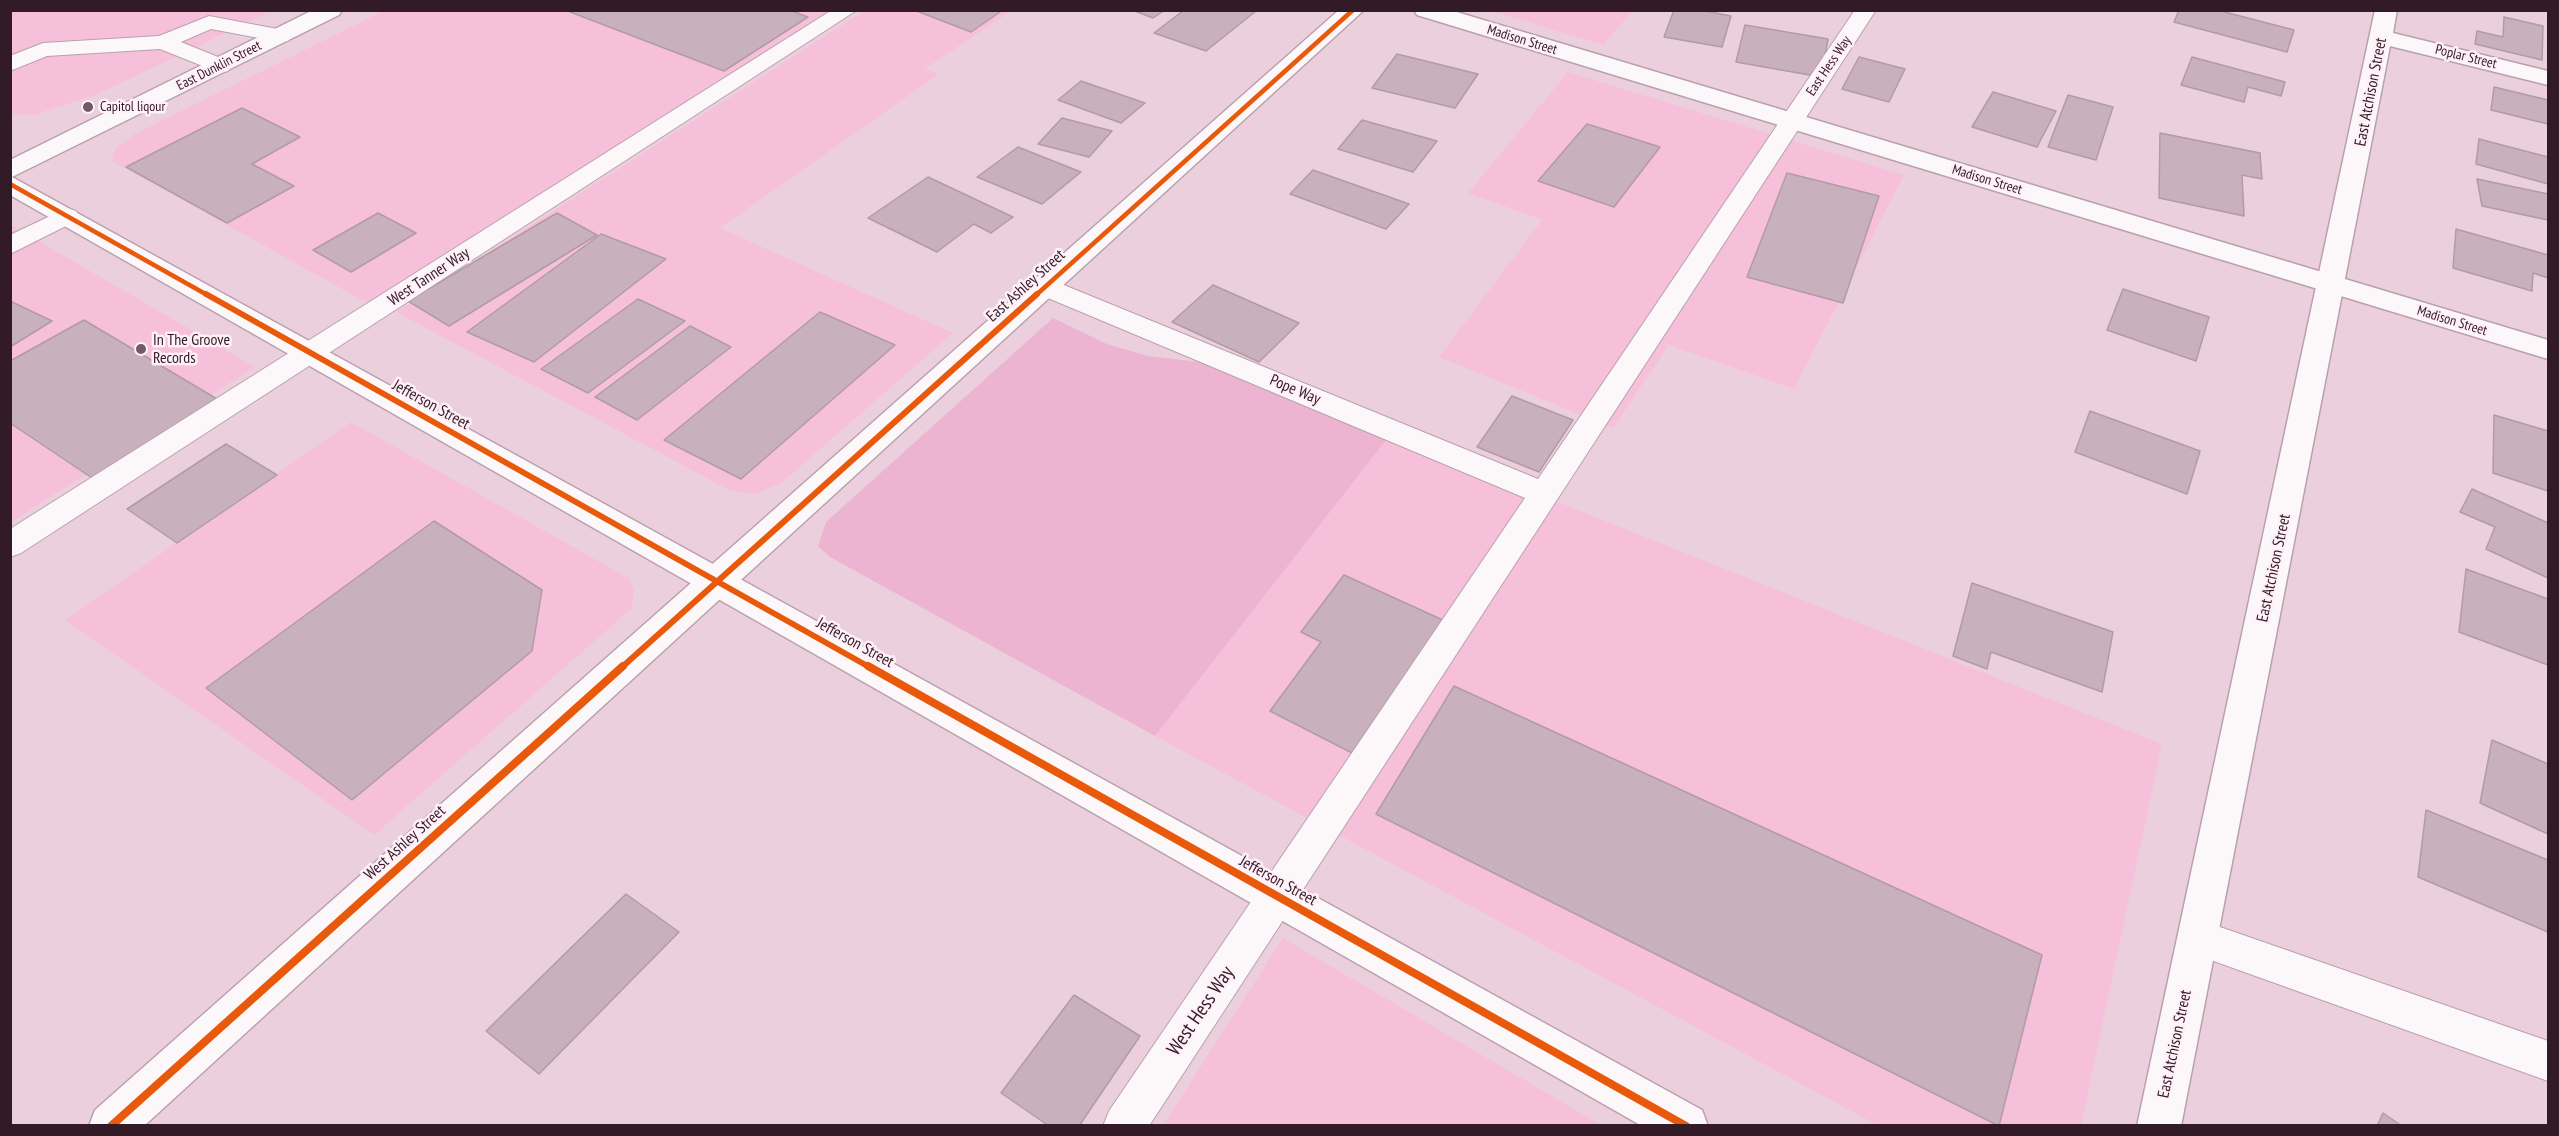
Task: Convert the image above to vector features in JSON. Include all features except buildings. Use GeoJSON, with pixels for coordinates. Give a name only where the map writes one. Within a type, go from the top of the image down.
{"type":"FeatureCollection","features":[{"type":"Feature","properties":{"kind":"street","name":"East Dunklin Street"},"geometry":{"type":"LineString","coordinates":[[10,170],[331,10]]}},
{"type":"Feature","properties":{"kind":"street","name":"East Ashley Street"},"geometry":{"type":"LineString","coordinates":[[717,581],[1353,10]]}},
{"type":"Feature","properties":{"kind":"street","name":"Madison Street"},"geometry":{"type":"LineString","coordinates":[[1425,10],[2548,350]]}},
{"type":"Feature","properties":{"kind":"street","name":"Poplar Street"},"geometry":{"type":"LineString","coordinates":[[2385,24],[2548,78]]}},
{"type":"Feature","properties":{"kind":"street","name":"East Atchison Street"},"geometry":{"type":"LineString","coordinates":[[2159,1125],[2385,24]]}},
{"type":"Feature","properties":{"kind":"street","name":"Jefferson Street"},"geometry":{"type":"LineString","coordinates":[[10,184],[1686,1125]]}},
{"type":"Feature","properties":{"kind":"street","name":"West Ashley Street"},"geometry":{"type":"LineString","coordinates":[[111,1125],[717,581]]}},
{"type":"Feature","properties":{"kind":"lane","name":"West Tanner Way"},"geometry":{"type":"LineString","coordinates":[[10,544],[847,10]]}},
{"type":"Feature","properties":{"kind":"lane","name":"East Hess Way"},"geometry":{"type":"LineString","coordinates":[[1545,494],[1866,10]]}},
{"type":"Feature","properties":{"kind":"lane"},"geometry":{"type":"LineString","coordinates":[[10,64],[43,50],[163,42],[209,22],[280,36]]}},
{"type":"Feature","properties":{"kind":"lane"},"geometry":{"type":"LineString","coordinates":[[163,42],[220,66]]}},
{"type":"Feature","properties":{"kind":"lane"},"geometry":{"type":"LineString","coordinates":[[10,246],[67,216]]}},
{"type":"Feature","properties":{"kind":"lane","name":"Pope Way"},"geometry":{"type":"LineString","coordinates":[[1045,287],[1545,494]]}},
{"type":"Feature","properties":{"kind":"lane","name":"West Hess Way"},"geometry":{"type":"LineString","coordinates":[[1124,1125],[1545,494]]}},
{"type":"Feature","properties":{"kind":"lane"},"geometry":{"type":"LineString","coordinates":[[2197,937],[2548,1061]]}},
{"type":"Feature","properties":{"kind":"shaded area"},"geometry":{"type":"Polygon","coordinates":[[[1633,10],[1603,45],[1492,11],[1633,10]]]}},
{"type":"Feature","properties":{"kind":"shaded area"},"geometry":{"type":"Polygon","coordinates":[[[11,11],[271,11],[98,94],[33,115],[11,114],[11,11]]]}},
{"type":"Feature","properties":{"kind":"shaded area"},"geometry":{"type":"Polygon","coordinates":[[[383,11],[832,11],[367,303],[112,161],[115,149],[133,135],[383,11]]]}},
{"type":"Feature","properties":{"kind":"shaded area"},"geometry":{"type":"Polygon","coordinates":[[[864,11],[1011,11],[925,69],[939,74],[720,228],[953,333],[780,484],[755,494],[731,491],[396,312],[864,11]]]}},
{"type":"Feature","properties":{"kind":"shaded area"},"geometry":{"type":"Polygon","coordinates":[[[1568,72],[1904,175],[1794,389],[1669,345],[1613,428],[1439,357],[1542,220],[1468,193],[1568,72]]]}},
{"type":"Feature","properties":{"kind":"shaded area"},"geometry":{"type":"Polygon","coordinates":[[[11,225],[255,367],[11,522],[11,225]]]}},
{"type":"Feature","properties":{"kind":"shaded area"},"geometry":{"type":"Polygon","coordinates":[[[1053,318],[1107,344],[1148,356],[1216,364],[1390,435],[1155,736],[830,557],[818,546],[826,522],[1053,318]]]}},
{"type":"Feature","properties":{"kind":"shaded area"},"geometry":{"type":"Polygon","coordinates":[[[351,422],[630,579],[634,592],[632,608],[374,835],[65,620],[351,422]]]}},
{"type":"Feature","properties":{"kind":"shaded area"},"geometry":{"type":"Polygon","coordinates":[[[1390,435],[2162,744],[2081,1125],[1879,1126],[1155,736],[1390,435]]]}},
{"type":"Feature","properties":{"kind":"shaded area"},"geometry":{"type":"Polygon","coordinates":[[[1283,938],[1601,1125],[1163,1125],[1283,938]]]}},
{"type":"Feature","properties":{"kind":"cycle path"},"geometry":{"type":"LineString","coordinates":[[111,1126],[1353,10]]}},
{"type":"Feature","properties":{"kind":"cycle path"},"geometry":{"type":"LineString","coordinates":[[10,184],[1686,1126]]}},
{"type":"Feature","properties":{"kind":"place","name":"Capitol liqour"},"geometry":{"type":"Point","coordinates":[88,107]}},
{"type":"Feature","properties":{"kind":"place","name":"In The Groove Records"},"geometry":{"type":"Point","coordinates":[141,349]}}]}
